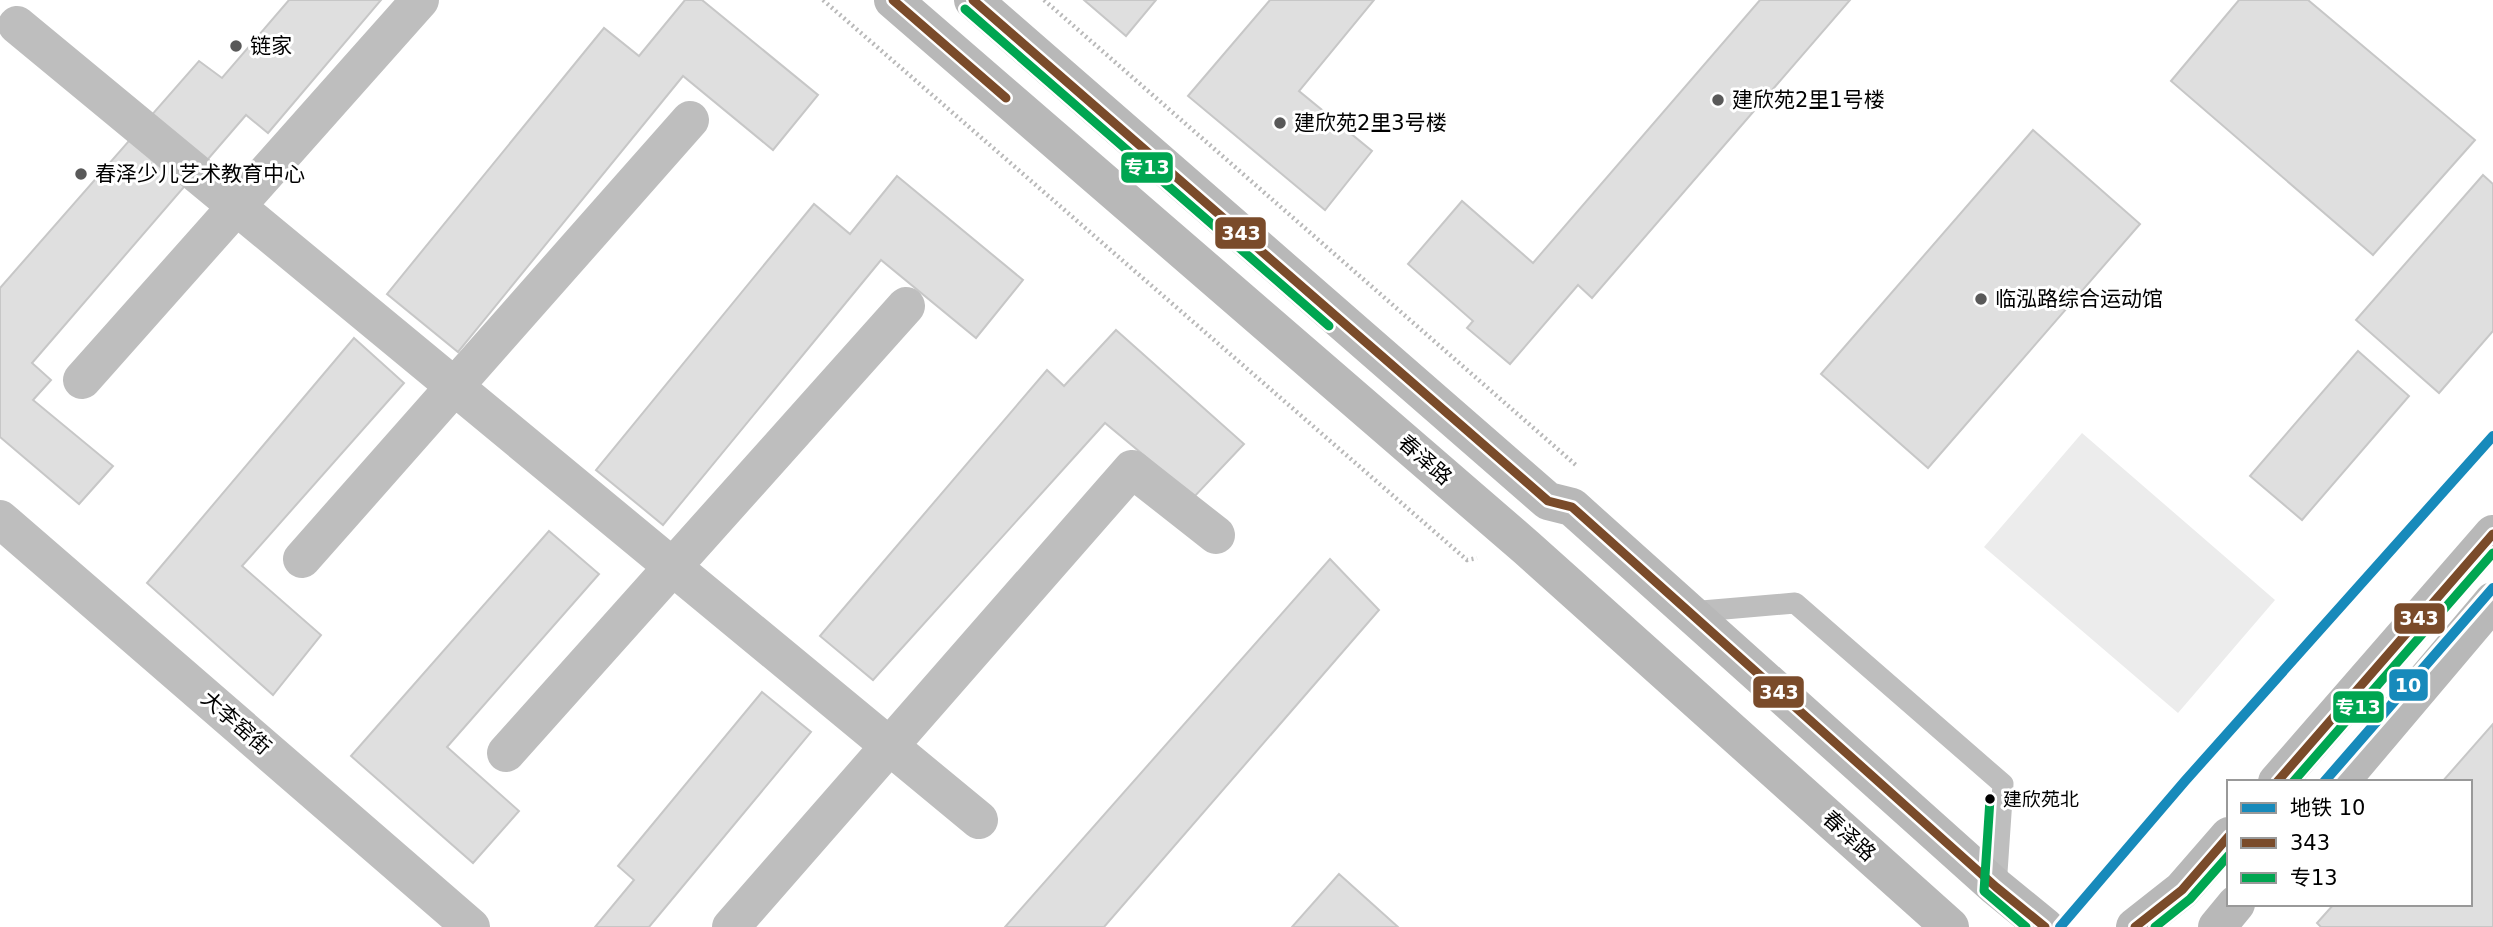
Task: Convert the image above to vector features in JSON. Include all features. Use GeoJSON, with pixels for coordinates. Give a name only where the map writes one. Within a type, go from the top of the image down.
{"type":"FeatureCollection","features":[{"type":"Feature","properties":{"kind":"street"},"geometry":{"type":"LineString","coordinates":[[82,380],[420,0]]}},
{"type":"Feature","properties":{"kind":"street","name":"春泽路"},"geometry":{"type":"LineString","coordinates":[[893,0],[1527,548],[1950,927]]}},
{"type":"Feature","properties":{"kind":"street"},"geometry":{"type":"LineString","coordinates":[[973,0],[1548,501],[1572,507],[1996,887],[2045,927]]}},
{"type":"Feature","properties":{"kind":"street"},"geometry":{"type":"LineString","coordinates":[[18,23],[979,820]]}},
{"type":"Feature","properties":{"kind":"street"},"geometry":{"type":"LineString","coordinates":[[302,559],[690,120]]}},
{"type":"Feature","properties":{"kind":"street"},"geometry":{"type":"LineString","coordinates":[[506,753],[906,306]]}},
{"type":"Feature","properties":{"kind":"street"},"geometry":{"type":"LineString","coordinates":[[731,927],[1132,468],[1216,535]]}},
{"type":"Feature","properties":{"kind":"street","name":"大李窑街"},"geometry":{"type":"LineString","coordinates":[[0,519],[471,927]]}},
{"type":"Feature","properties":{"kind":"street"},"geometry":{"type":"LineString","coordinates":[[2279,780],[2493,534]]}},
{"type":"Feature","properties":{"kind":"street"},"geometry":{"type":"LineString","coordinates":[[2342,780],[2493,601]]}},
{"type":"Feature","properties":{"kind":"street"},"geometry":{"type":"LineString","coordinates":[[2135,927],[2182,890],[2227,838]]}},
{"type":"Feature","properties":{"kind":"street"},"geometry":{"type":"LineString","coordinates":[[2217,927],[2234,906]]}},
{"type":"Feature","properties":{"kind":"lane"},"geometry":{"type":"LineString","coordinates":[[1689,612],[1796,603],[2003,784],[1996,887]]}},
{"type":"Feature","properties":{"kind":"path"},"geometry":{"type":"LineString","coordinates":[[823,0],[1467,560],[1527,548]]}},
{"type":"Feature","properties":{"kind":"path"},"geometry":{"type":"LineString","coordinates":[[1044,0],[1578,467],[1572,507]]}},
{"type":"Feature","properties":{"kind":"shaded area"},"geometry":{"type":"Polygon","coordinates":[[[2082,433],[2275,600],[2178,713],[1984,547],[2082,433]]]}},
{"type":"Feature","properties":{"kind":"building"},"geometry":{"type":"Polygon","coordinates":[[[289,0],[381,0],[268,133],[246,115],[32,363],[51,380],[33,400],[113,466],[79,504],[0,437],[0,288],[199,61],[222,78],[289,0]]]}},
{"type":"Feature","properties":{"kind":"building"},"geometry":{"type":"Polygon","coordinates":[[[685,0],[702,0],[818,95],[773,150],[683,76],[458,352],[387,294],[604,28],[639,56],[685,0]]]}},
{"type":"Feature","properties":{"kind":"building"},"geometry":{"type":"Polygon","coordinates":[[[1084,0],[1156,0],[1126,36],[1084,0]]]}},
{"type":"Feature","properties":{"kind":"building","name":"建欣苑2里3号楼"},"geometry":{"type":"Polygon","coordinates":[[[1270,0],[1374,0],[1299,91],[1372,151],[1325,210],[1188,96],[1270,0]]]}},
{"type":"Feature","properties":{"kind":"building","name":"建欣苑2里1号楼"},"geometry":{"type":"Polygon","coordinates":[[[1760,0],[1850,0],[1592,298],[1578,285],[1510,364],[1467,328],[1473,321],[1408,264],[1462,201],[1533,263],[1760,0]]]}},
{"type":"Feature","properties":{"kind":"building"},"geometry":{"type":"Polygon","coordinates":[[[2239,0],[2308,0],[2475,140],[2373,255],[2171,81],[2239,0]]]}},
{"type":"Feature","properties":{"kind":"building","name":"临泓路综合运动馆"},"geometry":{"type":"Polygon","coordinates":[[[2033,130],[2140,224],[1928,468],[1821,374],[2033,130]]]}},
{"type":"Feature","properties":{"kind":"building"},"geometry":{"type":"Polygon","coordinates":[[[2483,175],[2493,184],[2493,331],[2439,393],[2356,320],[2483,175]]]}},
{"type":"Feature","properties":{"kind":"building"},"geometry":{"type":"Polygon","coordinates":[[[897,176],[1023,280],[976,338],[881,260],[663,525],[596,470],[814,204],[850,234],[897,176]]]}},
{"type":"Feature","properties":{"kind":"building"},"geometry":{"type":"Polygon","coordinates":[[[1116,330],[1244,444],[1194,497],[1105,423],[873,680],[820,636],[1047,370],[1064,386],[1116,330]]]}},
{"type":"Feature","properties":{"kind":"building"},"geometry":{"type":"Polygon","coordinates":[[[354,338],[404,383],[242,566],[321,635],[273,695],[147,583],[354,338]]]}},
{"type":"Feature","properties":{"kind":"building"},"geometry":{"type":"Polygon","coordinates":[[[2358,351],[2409,396],[2302,520],[2250,476],[2358,351]]]}},
{"type":"Feature","properties":{"kind":"building"},"geometry":{"type":"Polygon","coordinates":[[[549,531],[599,574],[447,747],[519,811],[473,863],[351,756],[549,531]]]}},
{"type":"Feature","properties":{"kind":"building"},"geometry":{"type":"Polygon","coordinates":[[[1330,559],[1379,610],[1104,927],[1005,927],[1330,559]]]}},
{"type":"Feature","properties":{"kind":"building"},"geometry":{"type":"Polygon","coordinates":[[[762,692],[811,732],[649,927],[595,927],[634,880],[618,866],[762,692]]]}},
{"type":"Feature","properties":{"kind":"building"},"geometry":{"type":"Polygon","coordinates":[[[2493,724],[2493,927],[2321,927],[2317,923],[2332,906],[2472,906],[2472,780],[2444,780],[2493,724]]]}},
{"type":"Feature","properties":{"kind":"building"},"geometry":{"type":"Polygon","coordinates":[[[1339,874],[1398,927],[1292,927],[1339,874]]]}},
{"type":"Feature","properties":{"kind":"metro line","name":"10"},"geometry":{"type":"LineString","coordinates":[[2060,927],[2185,781],[2493,436]]}},
{"type":"Feature","properties":{"kind":"metro line","name":"10"},"geometry":{"type":"LineString","coordinates":[[2326,780],[2493,588]]}},
{"type":"Feature","properties":{"kind":"transit line","name":"343"},"geometry":{"type":"LineString","coordinates":[[893,0],[1006,98]]}},
{"type":"Feature","properties":{"kind":"transit line","name":"343"},"geometry":{"type":"LineString","coordinates":[[973,0],[1548,501],[1572,507],[1996,887],[2045,927]]}},
{"type":"Feature","properties":{"kind":"transit line","name":"专13"},"geometry":{"type":"LineString","coordinates":[[965,9],[1329,326]]}},
{"type":"Feature","properties":{"kind":"transit line","name":"343"},"geometry":{"type":"LineString","coordinates":[[2279,780],[2493,534]]}},
{"type":"Feature","properties":{"kind":"transit line","name":"专13"},"geometry":{"type":"LineString","coordinates":[[2295,780],[2493,553]]}},
{"type":"Feature","properties":{"kind":"transit line","name":"专13"},"geometry":{"type":"LineString","coordinates":[[1990,799],[1984,891],[2026,927]]}},
{"type":"Feature","properties":{"kind":"transit line","name":"343"},"geometry":{"type":"LineString","coordinates":[[2135,927],[2182,890],[2227,838]]}},
{"type":"Feature","properties":{"kind":"transit line","name":"专13"},"geometry":{"type":"LineString","coordinates":[[2155,927],[2190,899],[2227,857]]}},
{"type":"Feature","properties":{"kind":"place","name":"链家"},"geometry":{"type":"Point","coordinates":[236,46]}},
{"type":"Feature","properties":{"kind":"place","name":"建欣苑2里1号楼"},"geometry":{"type":"Point","coordinates":[1718,100]}},
{"type":"Feature","properties":{"kind":"place","name":"建欣苑2里3号楼"},"geometry":{"type":"Point","coordinates":[1280,123]}},
{"type":"Feature","properties":{"kind":"place","name":"春泽少儿艺术教育中心"},"geometry":{"type":"Point","coordinates":[81,174]}},
{"type":"Feature","properties":{"kind":"place","name":"临泓路综合运动馆"},"geometry":{"type":"Point","coordinates":[1981,299]}},
{"type":"Feature","properties":{"kind":"place","name":"建欣苑北"},"geometry":{"type":"Point","coordinates":[1990,799]}}]}
